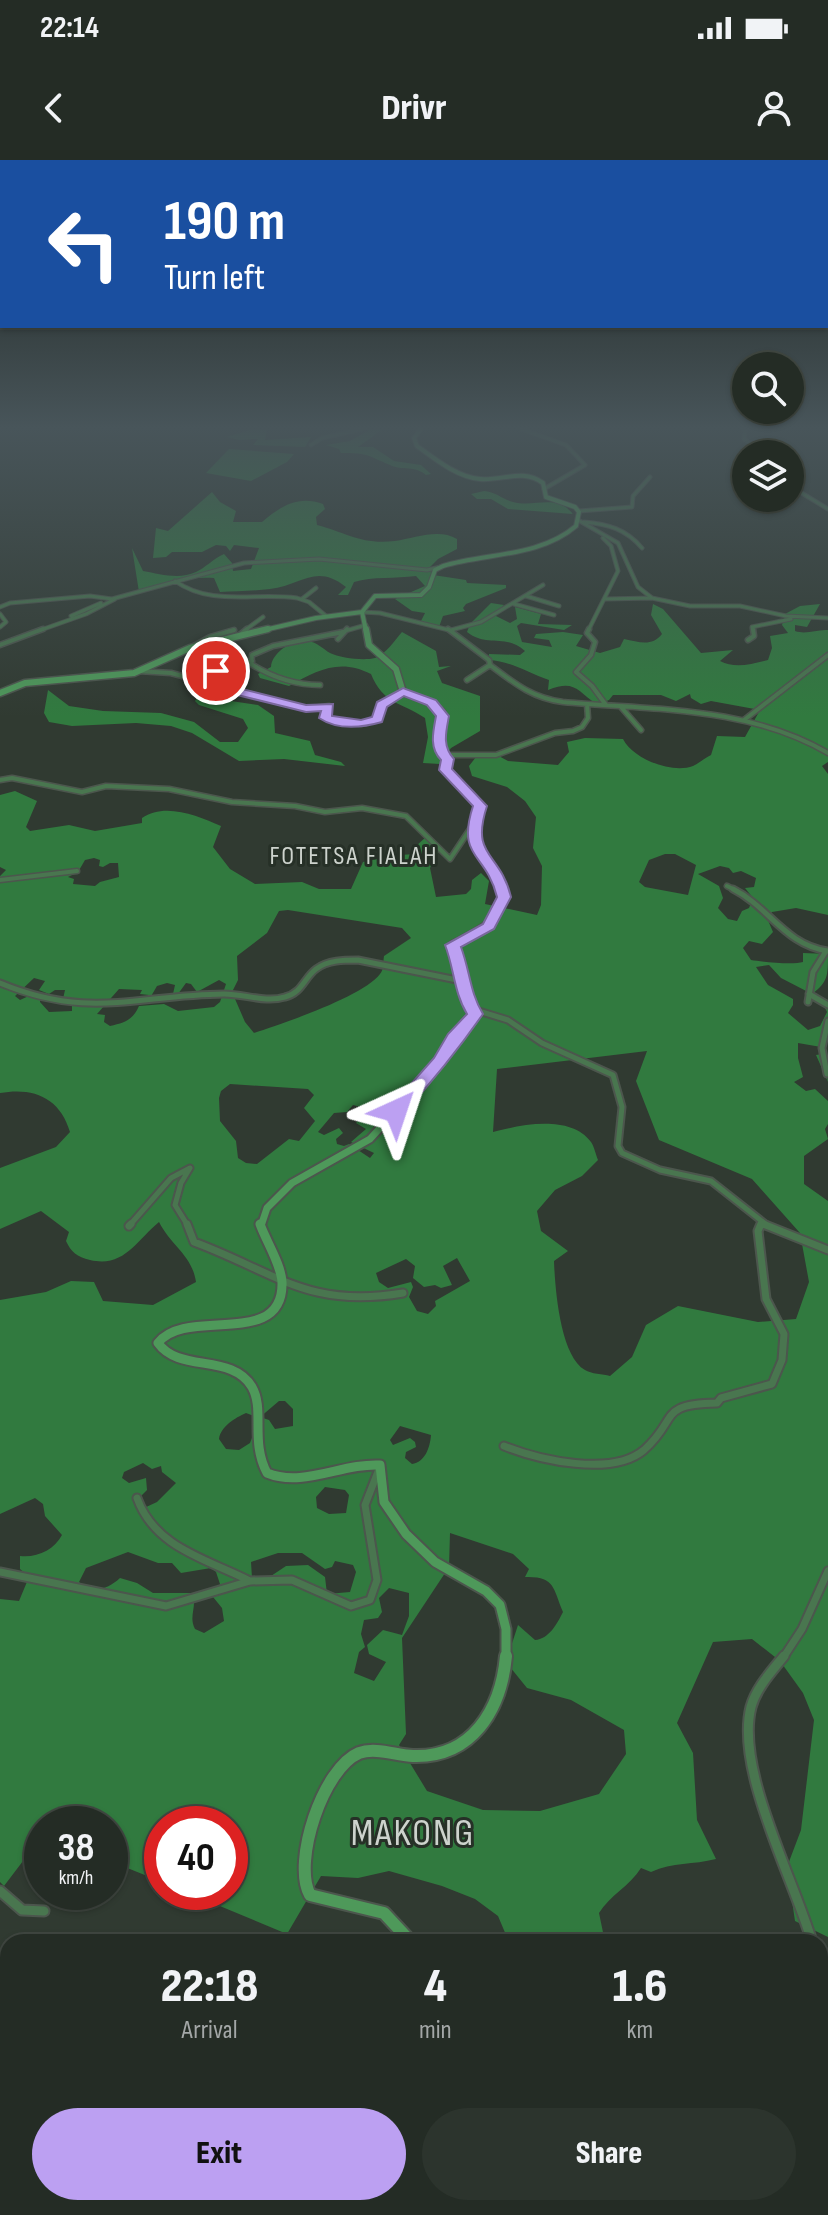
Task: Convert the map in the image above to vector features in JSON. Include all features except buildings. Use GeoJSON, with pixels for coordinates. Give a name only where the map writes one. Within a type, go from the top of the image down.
{"type":"FeatureCollection","features":[{"type":"Feature","properties":{"kind":"street"},"geometry":{"type":"LineString","coordinates":[[0,645],[112,599],[244,563],[306,560],[427,570],[516,552],[580,525]]}},
{"type":"Feature","properties":{"kind":"street"},"geometry":{"type":"LineString","coordinates":[[587,525],[611,546],[618,571],[587,633],[595,642],[591,655],[576,672],[592,686],[606,707]]}},
{"type":"Feature","properties":{"kind":"street"},"geometry":{"type":"LineString","coordinates":[[589,525],[618,543],[638,587],[652,598]]}},
{"type":"Feature","properties":{"kind":"street"},"geometry":{"type":"LineString","coordinates":[[602,525],[621,528],[633,536],[642,548]]}},
{"type":"Feature","properties":{"kind":"street"},"geometry":{"type":"LineString","coordinates":[[362,612],[375,596],[421,595],[429,587],[435,570],[441,567]]}},
{"type":"Feature","properties":{"kind":"street"},"geometry":{"type":"LineString","coordinates":[[175,581],[182,589],[201,595],[242,598],[280,595],[302,599],[326,616]]}},
{"type":"Feature","properties":{"kind":"street"},"geometry":{"type":"LineString","coordinates":[[451,630],[481,622],[543,585]]}},
{"type":"Feature","properties":{"kind":"street"},"geometry":{"type":"LineString","coordinates":[[302,599],[316,588]]}},
{"type":"Feature","properties":{"kind":"street"},"geometry":{"type":"LineString","coordinates":[[0,607],[10,603],[90,596],[112,599]]}},
{"type":"Feature","properties":{"kind":"street"},"geometry":{"type":"LineString","coordinates":[[65,619],[86,614],[122,596]]}},
{"type":"Feature","properties":{"kind":"street"},"geometry":{"type":"LineString","coordinates":[[526,596],[559,606]]}},
{"type":"Feature","properties":{"kind":"street"},"geometry":{"type":"LineString","coordinates":[[605,599],[652,598],[690,606],[740,606],[786,616],[828,616]]}},
{"type":"Feature","properties":{"kind":"street"},"geometry":{"type":"LineString","coordinates":[[0,599],[32,603]]}},
{"type":"Feature","properties":{"kind":"street"},"geometry":{"type":"LineString","coordinates":[[514,604],[554,615]]}},
{"type":"Feature","properties":{"kind":"street"},"geometry":{"type":"LineString","coordinates":[[362,612],[369,645],[396,669],[403,692]]}},
{"type":"Feature","properties":{"kind":"street"},"geometry":{"type":"LineString","coordinates":[[190,648],[326,616],[380,613],[451,630],[489,660],[490,665],[535,696],[606,707],[687,711],[744,720],[791,733],[828,753]]}},
{"type":"Feature","properties":{"kind":"street"},"geometry":{"type":"LineString","coordinates":[[0,614],[6,622],[0,627]]}},
{"type":"Feature","properties":{"kind":"street"},"geometry":{"type":"LineString","coordinates":[[748,640],[754,636],[752,627],[806,616]]}},
{"type":"Feature","properties":{"kind":"street"},"geometry":{"type":"LineString","coordinates":[[226,688],[211,667],[213,654],[228,639],[252,628],[263,617]]}},
{"type":"Feature","properties":{"kind":"street"},"geometry":{"type":"LineString","coordinates":[[320,685],[308,686],[259,669],[252,661],[252,655],[263,648],[328,638],[366,625]]}},
{"type":"Feature","properties":{"kind":"street"},"geometry":{"type":"LineString","coordinates":[[138,671],[210,637],[234,630]]}},
{"type":"Feature","properties":{"kind":"street"},"geometry":{"type":"LineString","coordinates":[[338,639],[343,632]]}},
{"type":"Feature","properties":{"kind":"street"},"geometry":{"type":"LineString","coordinates":[[744,720],[828,655]]}},
{"type":"Feature","properties":{"kind":"street"},"geometry":{"type":"LineString","coordinates":[[220,682],[232,665],[252,661]]}},
{"type":"Feature","properties":{"kind":"street"},"geometry":{"type":"LineString","coordinates":[[821,663],[828,664]]}},
{"type":"Feature","properties":{"kind":"street"},"geometry":{"type":"LineString","coordinates":[[467,680],[490,665]]}},
{"type":"Feature","properties":{"kind":"street"},"geometry":{"type":"LineString","coordinates":[[0,693],[25,683],[138,671],[171,673],[306,709],[329,706],[325,718],[361,724],[377,720],[381,705],[403,692]]}},
{"type":"Feature","properties":{"kind":"street"},"geometry":{"type":"LineString","coordinates":[[380,1465],[355,1464],[293,1480],[273,1477],[267,1473],[258,1455],[258,1414],[255,1394],[249,1383],[231,1370],[179,1359],[160,1349],[159,1338],[173,1327],[242,1324],[258,1320],[276,1303],[283,1289],[282,1280],[260,1224],[267,1208],[292,1183],[370,1139],[440,1062],[454,1038],[474,1018],[475,1014],[466,1004],[463,972],[453,945],[481,933],[489,926],[504,897],[499,875],[475,846],[473,828],[480,806],[446,770],[448,759],[442,755],[438,736],[442,716],[440,710],[432,703],[403,692]]}},
{"type":"Feature","properties":{"kind":"street"},"geometry":{"type":"LineString","coordinates":[[442,755],[496,755],[555,733],[573,731],[588,718],[587,704]]}},
{"type":"Feature","properties":{"kind":"street"},"geometry":{"type":"LineString","coordinates":[[621,707],[641,730]]}},
{"type":"Feature","properties":{"kind":"street"},"geometry":{"type":"LineString","coordinates":[[0,780],[12,778],[82,792],[106,786],[169,789],[232,802],[295,806],[325,812],[362,808],[406,816],[450,859],[476,820]]}},
{"type":"Feature","properties":{"kind":"street"},"geometry":{"type":"LineString","coordinates":[[0,880],[77,871]]}},
{"type":"Feature","properties":{"kind":"street"},"geometry":{"type":"LineString","coordinates":[[727,886],[747,896],[804,947],[827,951],[813,972],[808,1002]]}},
{"type":"Feature","properties":{"kind":"street"},"geometry":{"type":"LineString","coordinates":[[0,983],[50,999],[97,1008],[227,994],[269,1000],[304,987],[314,971],[344,960],[358,960],[462,981]]}},
{"type":"Feature","properties":{"kind":"street"},"geometry":{"type":"LineString","coordinates":[[809,994],[828,1005]]}},
{"type":"Feature","properties":{"kind":"street"},"geometry":{"type":"LineString","coordinates":[[466,1004],[479,1013],[508,1020],[542,1043],[609,1072],[615,1080],[622,1107],[618,1146],[622,1153],[660,1170],[711,1181],[761,1223],[828,1250]]}},
{"type":"Feature","properties":{"kind":"street"},"geometry":{"type":"LineString","coordinates":[[827,1074],[822,1048],[828,1021]]}},
{"type":"Feature","properties":{"kind":"street"},"geometry":{"type":"LineString","coordinates":[[129,1226],[138,1219],[151,1198],[184,1169],[190,1168],[181,1183],[175,1205],[193,1234],[194,1242],[301,1291],[354,1300],[403,1293]]}},
{"type":"Feature","properties":{"kind":"street"},"geometry":{"type":"LineString","coordinates":[[504,1446],[537,1458],[620,1463],[644,1451],[652,1437],[683,1406],[700,1402],[717,1403],[721,1398],[772,1384],[782,1360],[784,1334],[771,1318],[765,1293],[758,1231],[761,1223]]}},
{"type":"Feature","properties":{"kind":"street"},"geometry":{"type":"LineString","coordinates":[[0,1572],[166,1606],[250,1581],[292,1580],[351,1606],[370,1600],[377,1580],[365,1505],[380,1465]]}},
{"type":"Feature","properties":{"kind":"street"},"geometry":{"type":"LineString","coordinates":[[380,1465],[384,1504],[432,1560],[496,1598],[507,1629],[507,1659],[499,1693],[485,1722],[466,1743],[441,1757],[426,1759],[369,1750],[356,1754],[342,1764],[321,1801],[311,1832],[303,1881],[310,1895],[384,1913],[404,1934]]}},
{"type":"Feature","properties":{"kind":"street"},"geometry":{"type":"LineString","coordinates":[[137,1498],[147,1522],[164,1537],[206,1562],[250,1581]]}},
{"type":"Feature","properties":{"kind":"street"},"geometry":{"type":"LineString","coordinates":[[810,1934],[757,1777],[748,1723],[758,1691],[792,1646],[828,1571]]}},
{"type":"Feature","properties":{"kind":"street"},"geometry":{"type":"LineString","coordinates":[[0,1891],[22,1910],[44,1911]]}},
{"type":"Feature","properties":{"kind":"green space"},"geometry":{"type":"Polygon","coordinates":[[[175,525],[317,525],[364,540],[383,542],[443,534],[457,539],[457,549],[438,559],[428,569],[441,567],[433,575],[466,580],[467,583],[506,585],[506,588],[466,604],[463,608],[465,611],[443,616],[439,627],[421,621],[425,613],[412,611],[395,599],[425,586],[416,576],[354,582],[348,595],[338,595],[346,587],[335,580],[317,576],[264,590],[220,592],[214,578],[195,578],[139,592],[132,548],[143,571],[176,576],[199,570],[224,554],[232,563],[233,571],[251,569],[259,548],[234,545],[230,551],[226,546],[216,545],[202,552],[172,552],[166,557],[153,558],[156,528],[168,531],[175,525]]]}},
{"type":"Feature","properties":{"kind":"green space"},"geometry":{"type":"Polygon","coordinates":[[[491,603],[504,605],[494,615],[510,623],[517,619],[515,607],[541,614],[538,624],[572,625],[564,630],[521,623],[517,626],[522,642],[552,647],[549,640],[534,638],[536,634],[563,632],[583,635],[576,646],[600,653],[620,647],[624,639],[645,642],[658,638],[662,634],[651,615],[653,604],[663,609],[701,653],[733,650],[720,661],[738,665],[768,660],[772,648],[770,636],[788,633],[782,625],[785,614],[800,606],[820,604],[807,627],[795,625],[795,631],[828,630],[828,762],[822,766],[828,774],[828,915],[796,908],[772,912],[767,918],[773,932],[762,944],[749,941],[743,948],[751,960],[778,963],[803,962],[803,953],[828,954],[826,978],[812,994],[781,978],[769,965],[756,967],[768,985],[793,999],[788,1013],[808,1030],[820,1026],[827,1012],[823,1004],[828,1000],[828,1033],[824,1044],[828,1082],[816,1055],[822,1054],[821,1047],[798,1043],[803,1077],[794,1082],[806,1091],[815,1089],[828,1101],[828,1124],[825,1129],[828,1139],[804,1156],[804,1184],[828,1201],[828,1934],[795,1921],[787,1867],[801,1830],[814,1720],[803,1693],[780,1661],[752,1639],[713,1642],[677,1723],[693,1753],[697,1820],[716,1859],[651,1872],[641,1868],[599,1913],[603,1934],[506,1934],[498,1916],[475,1899],[389,1871],[358,1878],[321,1876],[287,1934],[229,1910],[248,1910],[248,1806],[144,1806],[144,1875],[128,1868],[128,1806],[24,1806],[24,1862],[4,1886],[0,1882],[0,1599],[19,1601],[29,1577],[20,1569],[20,1556],[44,1552],[62,1535],[45,1516],[43,1504],[35,1498],[0,1514],[0,1300],[46,1292],[71,1281],[94,1282],[103,1301],[153,1305],[196,1282],[186,1258],[159,1222],[121,1257],[102,1261],[75,1254],[66,1241],[69,1232],[41,1211],[0,1229],[0,1168],[56,1147],[70,1132],[60,1111],[44,1098],[24,1092],[0,1093],[0,876],[6,870],[0,867],[0,795],[15,791],[37,801],[26,827],[30,831],[69,825],[95,831],[142,823],[142,818],[161,811],[182,812],[202,818],[221,826],[213,847],[230,869],[255,884],[302,882],[319,889],[351,889],[363,862],[386,856],[415,854],[416,846],[426,837],[440,849],[430,868],[436,897],[466,894],[471,889],[472,880],[481,873],[489,881],[485,904],[537,915],[541,905],[542,866],[533,848],[536,817],[525,801],[507,787],[472,776],[469,766],[476,757],[495,754],[508,761],[558,765],[569,752],[567,742],[585,738],[623,739],[635,753],[654,763],[684,768],[711,755],[717,736],[745,737],[760,710],[711,701],[701,704],[690,694],[676,701],[661,695],[613,695],[597,705],[574,688],[564,686],[548,690],[549,680],[512,665],[489,660],[489,654],[520,655],[525,651],[518,646],[474,637],[467,632],[470,624],[491,603]],[[675,854],[649,860],[639,882],[645,887],[688,895],[696,865],[675,854]],[[85,860],[78,872],[68,877],[74,879],[73,884],[95,886],[119,877],[118,863],[103,867],[99,866],[100,860],[85,860]],[[720,866],[698,874],[719,886],[723,898],[718,908],[728,919],[737,921],[742,911],[749,908],[753,898],[745,888],[754,887],[756,878],[741,871],[733,873],[729,868],[720,866]],[[279,911],[267,933],[237,956],[238,980],[232,992],[245,1022],[254,1033],[358,991],[381,972],[384,956],[411,938],[402,928],[279,911]],[[34,978],[15,996],[20,1000],[33,994],[40,996],[40,1002],[49,1012],[72,1011],[72,1005],[63,999],[65,990],[55,990],[49,994],[39,990],[45,981],[34,978]],[[219,980],[197,992],[186,983],[178,994],[173,994],[175,985],[167,983],[157,986],[150,998],[149,995],[140,994],[142,990],[119,989],[97,1014],[105,1015],[104,1022],[110,1026],[128,1020],[139,1006],[164,1004],[178,1011],[214,1007],[220,1002],[226,984],[219,980]],[[647,1051],[497,1069],[493,1132],[544,1124],[571,1128],[591,1142],[598,1160],[582,1176],[555,1190],[537,1211],[541,1231],[568,1251],[554,1261],[560,1320],[570,1351],[585,1370],[610,1376],[632,1357],[646,1325],[678,1306],[758,1322],[796,1319],[809,1282],[800,1233],[752,1179],[659,1140],[636,1081],[647,1051]],[[230,1084],[221,1091],[220,1121],[236,1141],[238,1158],[246,1163],[257,1164],[289,1139],[299,1141],[315,1121],[304,1108],[314,1095],[308,1089],[230,1084]],[[353,1105],[347,1112],[334,1113],[318,1132],[324,1135],[339,1128],[343,1133],[336,1139],[337,1144],[349,1144],[370,1158],[374,1153],[351,1142],[366,1129],[356,1123],[368,1109],[353,1105]],[[457,1258],[443,1266],[452,1285],[441,1288],[435,1285],[424,1287],[413,1278],[415,1266],[406,1259],[376,1273],[379,1282],[388,1288],[411,1282],[413,1287],[409,1297],[417,1311],[428,1314],[436,1306],[435,1301],[470,1281],[457,1258]],[[279,1401],[259,1418],[246,1413],[229,1423],[219,1439],[226,1449],[239,1450],[250,1443],[263,1418],[269,1420],[275,1429],[293,1426],[293,1409],[285,1401],[279,1401]],[[400,1426],[390,1440],[393,1445],[410,1438],[415,1442],[416,1447],[406,1452],[405,1458],[412,1464],[426,1454],[431,1435],[400,1426]],[[143,1463],[124,1472],[122,1478],[129,1483],[146,1478],[147,1490],[140,1497],[144,1508],[157,1502],[176,1483],[162,1472],[161,1466],[152,1469],[143,1463]],[[325,1487],[316,1497],[317,1508],[329,1514],[346,1513],[349,1495],[345,1490],[325,1487]],[[450,1533],[449,1567],[402,1638],[406,1734],[399,1745],[427,1791],[483,1810],[540,1811],[599,1794],[626,1754],[624,1730],[571,1700],[527,1688],[506,1662],[518,1625],[535,1640],[540,1639],[548,1634],[563,1612],[552,1585],[542,1579],[525,1577],[529,1569],[513,1554],[450,1533]],[[128,1552],[86,1568],[79,1582],[95,1589],[105,1588],[120,1578],[137,1583],[153,1593],[192,1593],[195,1629],[204,1633],[224,1621],[222,1608],[213,1597],[220,1584],[211,1568],[181,1573],[172,1563],[158,1563],[128,1552]],[[278,1553],[251,1562],[252,1578],[265,1580],[286,1566],[308,1565],[325,1577],[327,1594],[350,1592],[356,1572],[353,1565],[335,1561],[332,1567],[325,1569],[302,1553],[278,1553]],[[389,1588],[379,1598],[382,1612],[378,1618],[364,1620],[361,1634],[365,1647],[359,1652],[354,1673],[374,1681],[386,1662],[369,1654],[367,1645],[383,1630],[402,1635],[409,1616],[409,1593],[389,1588]]]}},
{"type":"Feature","properties":{"kind":"green space"},"geometry":{"type":"Polygon","coordinates":[[[402,632],[436,651],[439,667],[451,666],[437,671],[442,683],[480,696],[480,731],[451,748],[440,764],[423,763],[428,737],[425,718],[387,697],[371,674],[349,667],[329,668],[289,686],[260,678],[258,674],[271,667],[279,652],[296,642],[311,642],[340,656],[370,659],[382,654],[402,632]]]}},
{"type":"Feature","properties":{"kind":"green space"},"geometry":{"type":"Polygon","coordinates":[[[48,690],[69,706],[103,711],[161,713],[194,722],[220,742],[238,742],[248,728],[243,719],[199,705],[195,701],[198,696],[258,705],[274,716],[275,733],[310,741],[315,755],[345,766],[284,759],[239,761],[192,733],[171,726],[136,723],[72,726],[49,722],[44,713],[48,690]]]}},
{"type":"Feature","properties":{"kind":"district","name":"FOTETSA FIALAH"},"geometry":{"type":"Point","coordinates":[354,856]}},
{"type":"Feature","properties":{"kind":"district","name":"MAKONG"},"geometry":{"type":"Point","coordinates":[413,1833]}},
{"type":"Feature","properties":{"kind":"route"},"geometry":{"type":"LineString","coordinates":[[216,671],[216,676],[226,688],[306,709],[329,706],[325,718],[348,723],[377,720],[381,705],[403,692],[432,703],[442,716],[438,736],[442,755],[448,759],[446,770],[480,806],[473,828],[475,846],[499,875],[504,886],[504,897],[498,914],[489,926],[481,933],[458,941],[452,949],[463,972],[464,997],[475,1014],[474,1018],[454,1038],[440,1062],[396,1111]]}}]}
